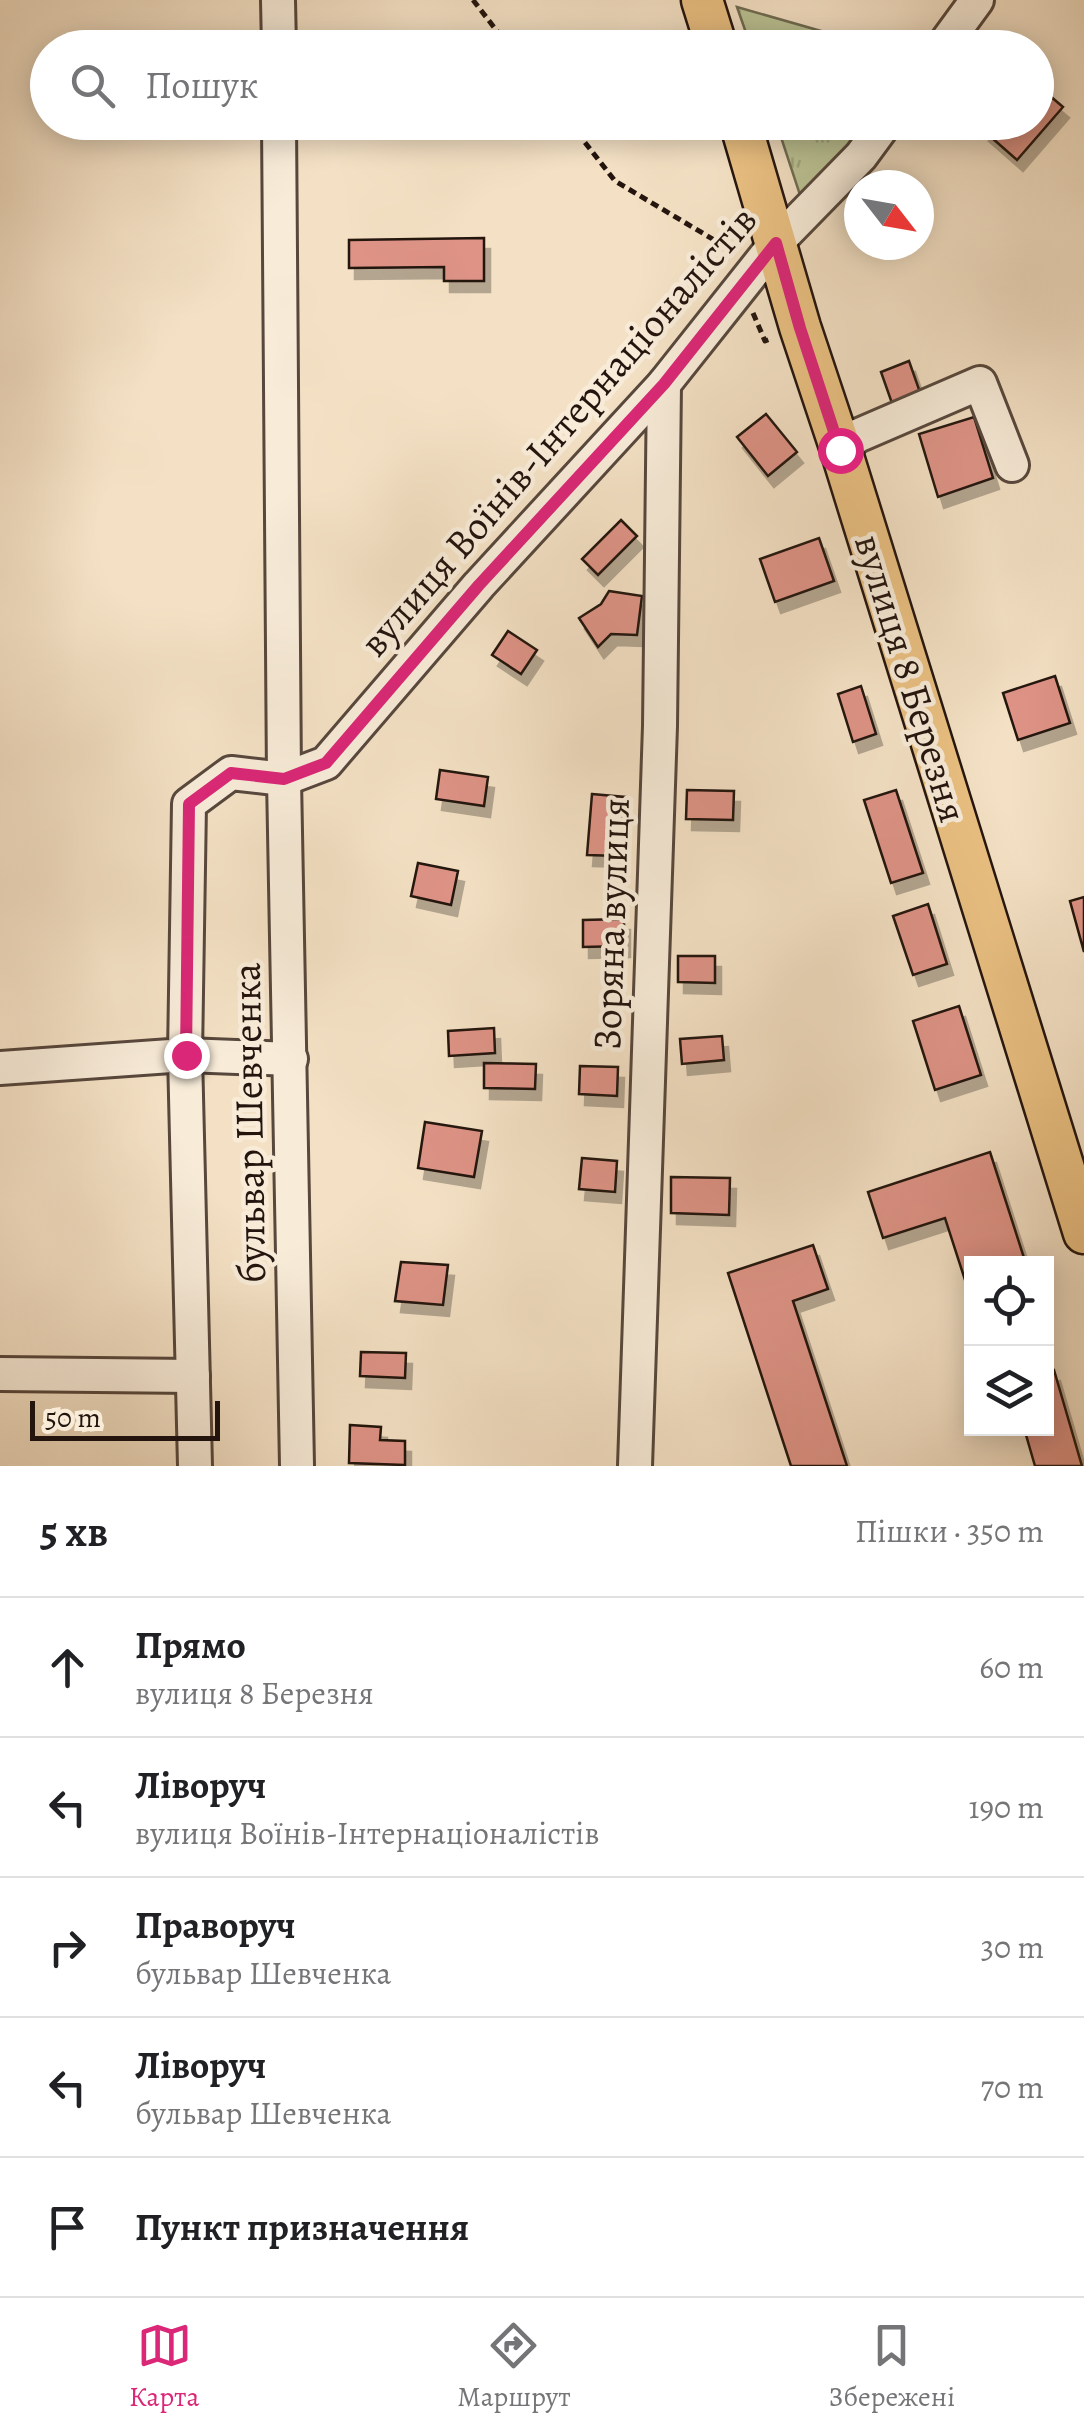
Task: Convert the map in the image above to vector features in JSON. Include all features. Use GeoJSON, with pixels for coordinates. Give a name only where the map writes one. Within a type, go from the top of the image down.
{"type":"FeatureCollection","features":[{"type":"Feature","properties":{"kind":"main road"},"geometry":{"type":"LineString","coordinates":[[702,0],[711,30]]}},
{"type":"Feature","properties":{"kind":"main road","name":"вулиця 8 Березня"},"geometry":{"type":"LineString","coordinates":[[745,140],[800,328],[1084,1233]]}},
{"type":"Feature","properties":{"kind":"street"},"geometry":{"type":"LineString","coordinates":[[278,0],[279,30]]}},
{"type":"Feature","properties":{"kind":"street"},"geometry":{"type":"LineString","coordinates":[[956,30],[978,0]]}},
{"type":"Feature","properties":{"kind":"street","name":"бульвар Шевченка"},"geometry":{"type":"LineString","coordinates":[[279,140],[284,779],[297,1466]]}},
{"type":"Feature","properties":{"kind":"street","name":"вулиця Воїнів-Інтернаціоналістів"},"geometry":{"type":"LineString","coordinates":[[284,779],[326,763],[479,585],[664,384],[776,243],[873,140]]}},
{"type":"Feature","properties":{"kind":"street"},"geometry":{"type":"LineString","coordinates":[[840,450],[858,436],[980,383],[1012,465]]}},
{"type":"Feature","properties":{"kind":"street","name":"Зоряна вулиця"},"geometry":{"type":"LineString","coordinates":[[635,1466],[660,746],[664,384]]}},
{"type":"Feature","properties":{"kind":"street","name":"бульвар Шевченка"},"geometry":{"type":"LineString","coordinates":[[195,1466],[186,1055],[189,804],[231,773],[284,779]]}},
{"type":"Feature","properties":{"kind":"street"},"geometry":{"type":"LineString","coordinates":[[0,1068],[186,1055],[290,1059]]}},
{"type":"Feature","properties":{"kind":"street"},"geometry":{"type":"LineString","coordinates":[[0,1374],[193,1376]]}},
{"type":"Feature","properties":{"kind":"path"},"geometry":{"type":"LineString","coordinates":[[473,0],[496,30]]}},
{"type":"Feature","properties":{"kind":"green space"},"geometry":{"type":"Polygon","coordinates":[[[737,7],[818,30],[745,30],[737,7]]]}},
{"type":"Feature","properties":{"kind":"green space"},"geometry":{"type":"Polygon","coordinates":[[[782,140],[855,140],[803,204],[782,140]]]}},
{"type":"Feature","properties":{"kind":"building"},"geometry":{"type":"Polygon","coordinates":[[[1054,99],[1063,107],[1054,117],[1054,99]]]}},
{"type":"Feature","properties":{"kind":"building"},"geometry":{"type":"Polygon","coordinates":[[[994,140],[1034,140],[1017,160],[994,140]]]}},
{"type":"Feature","properties":{"kind":"building"},"geometry":{"type":"Polygon","coordinates":[[[484,238],[484,281],[444,281],[444,267],[349,268],[349,240],[484,238]]]}},
{"type":"Feature","properties":{"kind":"building"},"geometry":{"type":"Polygon","coordinates":[[[909,361],[921,395],[893,406],[881,372],[909,361]]]}},
{"type":"Feature","properties":{"kind":"building"},"geometry":{"type":"Polygon","coordinates":[[[766,414],[797,452],[768,476],[737,437],[766,414]]]}},
{"type":"Feature","properties":{"kind":"building"},"geometry":{"type":"Polygon","coordinates":[[[974,417],[993,478],[938,497],[919,434],[974,417]]]}},
{"type":"Feature","properties":{"kind":"building"},"geometry":{"type":"Polygon","coordinates":[[[621,520],[637,536],[598,575],[582,559],[621,520]]]}},
{"type":"Feature","properties":{"kind":"building"},"geometry":{"type":"Polygon","coordinates":[[[819,538],[834,581],[775,602],[760,559],[819,538]]]}},
{"type":"Feature","properties":{"kind":"building"},"geometry":{"type":"Polygon","coordinates":[[[609,591],[642,596],[637,635],[611,634],[598,647],[579,618],[601,604],[609,591]]]}},
{"type":"Feature","properties":{"kind":"building"},"geometry":{"type":"Polygon","coordinates":[[[508,631],[537,650],[521,674],[492,655],[508,631]]]}},
{"type":"Feature","properties":{"kind":"building"},"geometry":{"type":"Polygon","coordinates":[[[1055,676],[1070,723],[1018,740],[1003,693],[1055,676]]]}},
{"type":"Feature","properties":{"kind":"building"},"geometry":{"type":"Polygon","coordinates":[[[861,686],[876,734],[853,742],[838,694],[861,686]]]}},
{"type":"Feature","properties":{"kind":"building"},"geometry":{"type":"Polygon","coordinates":[[[440,770],[488,777],[484,806],[436,799],[440,770]]]}},
{"type":"Feature","properties":{"kind":"building"},"geometry":{"type":"Polygon","coordinates":[[[687,790],[734,791],[733,820],[686,819],[687,790]]]}},
{"type":"Feature","properties":{"kind":"building"},"geometry":{"type":"Polygon","coordinates":[[[896,790],[923,873],[891,883],[864,800],[896,790]]]}},
{"type":"Feature","properties":{"kind":"building"},"geometry":{"type":"Polygon","coordinates":[[[592,794],[625,797],[619,856],[587,855],[592,794]]]}},
{"type":"Feature","properties":{"kind":"building"},"geometry":{"type":"Polygon","coordinates":[[[418,863],[458,871],[451,905],[411,896],[418,863]]]}},
{"type":"Feature","properties":{"kind":"building"},"geometry":{"type":"Polygon","coordinates":[[[1084,897],[1084,952],[1070,901],[1084,897]]]}},
{"type":"Feature","properties":{"kind":"building"},"geometry":{"type":"Polygon","coordinates":[[[928,904],[947,964],[913,975],[893,916],[928,904]]]}},
{"type":"Feature","properties":{"kind":"building"},"geometry":{"type":"Polygon","coordinates":[[[624,919],[624,946],[583,947],[583,920],[624,919]]]}},
{"type":"Feature","properties":{"kind":"building"},"geometry":{"type":"Polygon","coordinates":[[[678,956],[715,956],[715,983],[678,982],[678,956]]]}},
{"type":"Feature","properties":{"kind":"building"},"geometry":{"type":"Polygon","coordinates":[[[959,1006],[981,1075],[935,1090],[913,1021],[959,1006]]]}},
{"type":"Feature","properties":{"kind":"building"},"geometry":{"type":"Polygon","coordinates":[[[494,1028],[495,1053],[449,1056],[448,1031],[494,1028]]]}},
{"type":"Feature","properties":{"kind":"building"},"geometry":{"type":"Polygon","coordinates":[[[722,1036],[724,1060],[682,1064],[680,1039],[722,1036]]]}},
{"type":"Feature","properties":{"kind":"building"},"geometry":{"type":"Polygon","coordinates":[[[484,1063],[536,1064],[535,1089],[484,1088],[484,1063]]]}},
{"type":"Feature","properties":{"kind":"building"},"geometry":{"type":"Polygon","coordinates":[[[580,1066],[618,1067],[617,1096],[579,1094],[580,1066]]]}},
{"type":"Feature","properties":{"kind":"building"},"geometry":{"type":"Polygon","coordinates":[[[425,1122],[482,1131],[474,1177],[418,1168],[425,1122]]]}},
{"type":"Feature","properties":{"kind":"building"},"geometry":{"type":"Polygon","coordinates":[[[990,1152],[1023,1256],[964,1256],[964,1277],[945,1218],[883,1238],[868,1192],[990,1152]]]}},
{"type":"Feature","properties":{"kind":"building"},"geometry":{"type":"Polygon","coordinates":[[[582,1158],[617,1161],[615,1192],[579,1189],[582,1158]]]}},
{"type":"Feature","properties":{"kind":"building"},"geometry":{"type":"Polygon","coordinates":[[[671,1177],[730,1178],[729,1215],[671,1213],[671,1177]]]}},
{"type":"Feature","properties":{"kind":"building"},"geometry":{"type":"Polygon","coordinates":[[[813,1245],[828,1289],[793,1301],[847,1466],[791,1466],[728,1273],[813,1245]]]}},
{"type":"Feature","properties":{"kind":"building"},"geometry":{"type":"Polygon","coordinates":[[[401,1262],[448,1265],[443,1305],[395,1301],[401,1262]]]}},
{"type":"Feature","properties":{"kind":"building"},"geometry":{"type":"Polygon","coordinates":[[[361,1352],[406,1353],[405,1378],[360,1376],[361,1352]]]}},
{"type":"Feature","properties":{"kind":"building"},"geometry":{"type":"Polygon","coordinates":[[[1054,1370],[1082,1466],[1035,1466],[1026,1436],[1054,1436],[1054,1370]]]}},
{"type":"Feature","properties":{"kind":"building"},"geometry":{"type":"Polygon","coordinates":[[[350,1425],[381,1427],[380,1440],[405,1441],[405,1465],[349,1463],[350,1425]]]}},
{"type":"Feature","properties":{"kind":"route"},"geometry":{"type":"LineString","coordinates":[[186,1055],[189,804],[231,773],[284,779],[326,763],[479,585],[664,384],[776,243],[840,450]]}}]}
